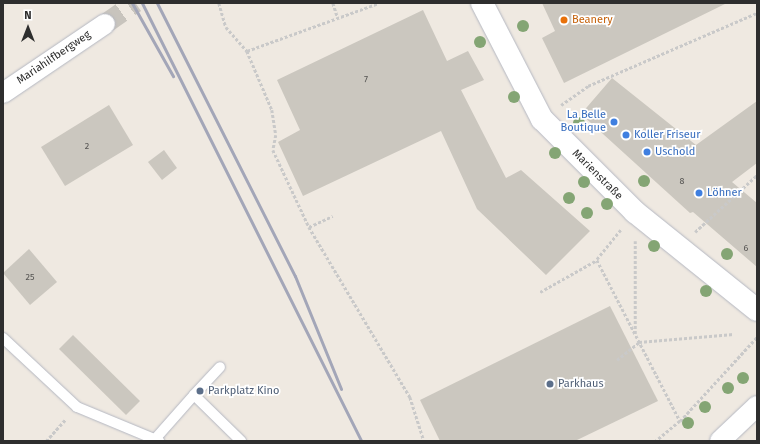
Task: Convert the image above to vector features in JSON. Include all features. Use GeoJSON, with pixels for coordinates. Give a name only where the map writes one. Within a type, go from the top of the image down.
{"type":"FeatureCollection","features":[{"type":"Feature","properties":{"kind":"street","name":"Marienstraße"},"geometry":{"type":"LineString","coordinates":[[482,3],[542,119],[635,212],[757,310]]}},
{"type":"Feature","properties":{"kind":"street","name":"Mariahilfbergweg"},"geometry":{"type":"LineString","coordinates":[[3,93],[105,24]]}},
{"type":"Feature","properties":{"kind":"street"},"geometry":{"type":"LineString","coordinates":[[720,441],[757,406]]}},
{"type":"Feature","properties":{"kind":"lane"},"geometry":{"type":"LineString","coordinates":[[3,338],[77,407],[158,440],[194,395],[220,367]]}},
{"type":"Feature","properties":{"kind":"lane"},"geometry":{"type":"LineString","coordinates":[[194,395],[241,441]]}},
{"type":"Feature","properties":{"kind":"path"},"geometry":{"type":"LineString","coordinates":[[219,3],[226,27],[238,36],[247,51],[272,110],[276,135],[273,150],[309,227],[410,397],[424,441]]}},
{"type":"Feature","properties":{"kind":"path"},"geometry":{"type":"LineString","coordinates":[[333,3],[338,18]]}},
{"type":"Feature","properties":{"kind":"path"},"geometry":{"type":"LineString","coordinates":[[247,51],[379,3]]}},
{"type":"Feature","properties":{"kind":"path"},"geometry":{"type":"LineString","coordinates":[[542,119],[588,86],[757,13]]}},
{"type":"Feature","properties":{"kind":"path"},"geometry":{"type":"LineString","coordinates":[[681,248],[706,219],[757,175]]}},
{"type":"Feature","properties":{"kind":"path"},"geometry":{"type":"LineString","coordinates":[[540,292],[597,260],[635,212]]}},
{"type":"Feature","properties":{"kind":"path"},"geometry":{"type":"LineString","coordinates":[[635,212],[635,334]]}},
{"type":"Feature","properties":{"kind":"path"},"geometry":{"type":"LineString","coordinates":[[309,227],[333,216]]}},
{"type":"Feature","properties":{"kind":"path"},"geometry":{"type":"LineString","coordinates":[[597,260],[680,421]]}},
{"type":"Feature","properties":{"kind":"path"},"geometry":{"type":"LineString","coordinates":[[617,360],[639,342],[734,334]]}},
{"type":"Feature","properties":{"kind":"path"},"geometry":{"type":"LineString","coordinates":[[656,441],[680,421],[757,336]]}},
{"type":"Feature","properties":{"kind":"path"},"geometry":{"type":"LineString","coordinates":[[46,441],[77,407]]}},
{"type":"Feature","properties":{"kind":"building"},"geometry":{"type":"Polygon","coordinates":[[[542,3],[727,3],[564,83],[542,38],[555,31],[542,3]]]}},
{"type":"Feature","properties":{"kind":"building"},"geometry":{"type":"Polygon","coordinates":[[[423,10],[447,61],[468,51],[484,80],[461,90],[506,178],[521,170],[590,231],[546,275],[477,209],[441,131],[303,196],[278,142],[300,130],[277,80],[423,10]]]}},
{"type":"Feature","properties":{"kind":"building"},"geometry":{"type":"Polygon","coordinates":[[[612,78],[696,145],[757,101],[757,163],[732,182],[757,203],[757,267],[693,212],[690,213],[581,114],[612,78]]]}},
{"type":"Feature","properties":{"kind":"building"},"geometry":{"type":"Polygon","coordinates":[[[109,105],[133,145],[65,186],[41,147],[109,105]]]}},
{"type":"Feature","properties":{"kind":"building"},"geometry":{"type":"Polygon","coordinates":[[[164,150],[177,168],[162,180],[148,162],[164,150]]]}},
{"type":"Feature","properties":{"kind":"building"},"geometry":{"type":"Polygon","coordinates":[[[29,249],[57,282],[30,305],[3,273],[29,249]]]}},
{"type":"Feature","properties":{"kind":"building","name":"Parkhaus"},"geometry":{"type":"Polygon","coordinates":[[[610,306],[658,401],[575,441],[440,441],[420,400],[610,306]]]}},
{"type":"Feature","properties":{"kind":"building"},"geometry":{"type":"Polygon","coordinates":[[[73,335],[140,401],[126,415],[59,349],[73,335]]]}},
{"type":"Feature","properties":{"kind":"tunnel"},"geometry":{"type":"LineString","coordinates":[[105,24],[135,3]]}},
{"type":"Feature","properties":{"kind":"railway"},"geometry":{"type":"LineString","coordinates":[[132,3],[173,76]]}},
{"type":"Feature","properties":{"kind":"railway"},"geometry":{"type":"LineString","coordinates":[[142,3],[361,441]]}},
{"type":"Feature","properties":{"kind":"railway"},"geometry":{"type":"LineString","coordinates":[[157,3],[295,276],[341,389]]}},
{"type":"Feature","properties":{"kind":"place","name":"Beanery"},"geometry":{"type":"Point","coordinates":[564,20]}},
{"type":"Feature","properties":{"kind":"place","name":"La Belle Boutique"},"geometry":{"type":"Point","coordinates":[614,122]}},
{"type":"Feature","properties":{"kind":"place","name":"Koller Friseur"},"geometry":{"type":"Point","coordinates":[626,135]}},
{"type":"Feature","properties":{"kind":"place","name":"Uschold"},"geometry":{"type":"Point","coordinates":[647,152]}},
{"type":"Feature","properties":{"kind":"place","name":"Löhner"},"geometry":{"type":"Point","coordinates":[699,193]}},
{"type":"Feature","properties":{"kind":"place","name":"Parkhaus"},"geometry":{"type":"Point","coordinates":[550,384]}},
{"type":"Feature","properties":{"kind":"place","name":"Parkplatz Kino"},"geometry":{"type":"Point","coordinates":[200,391]}}]}
